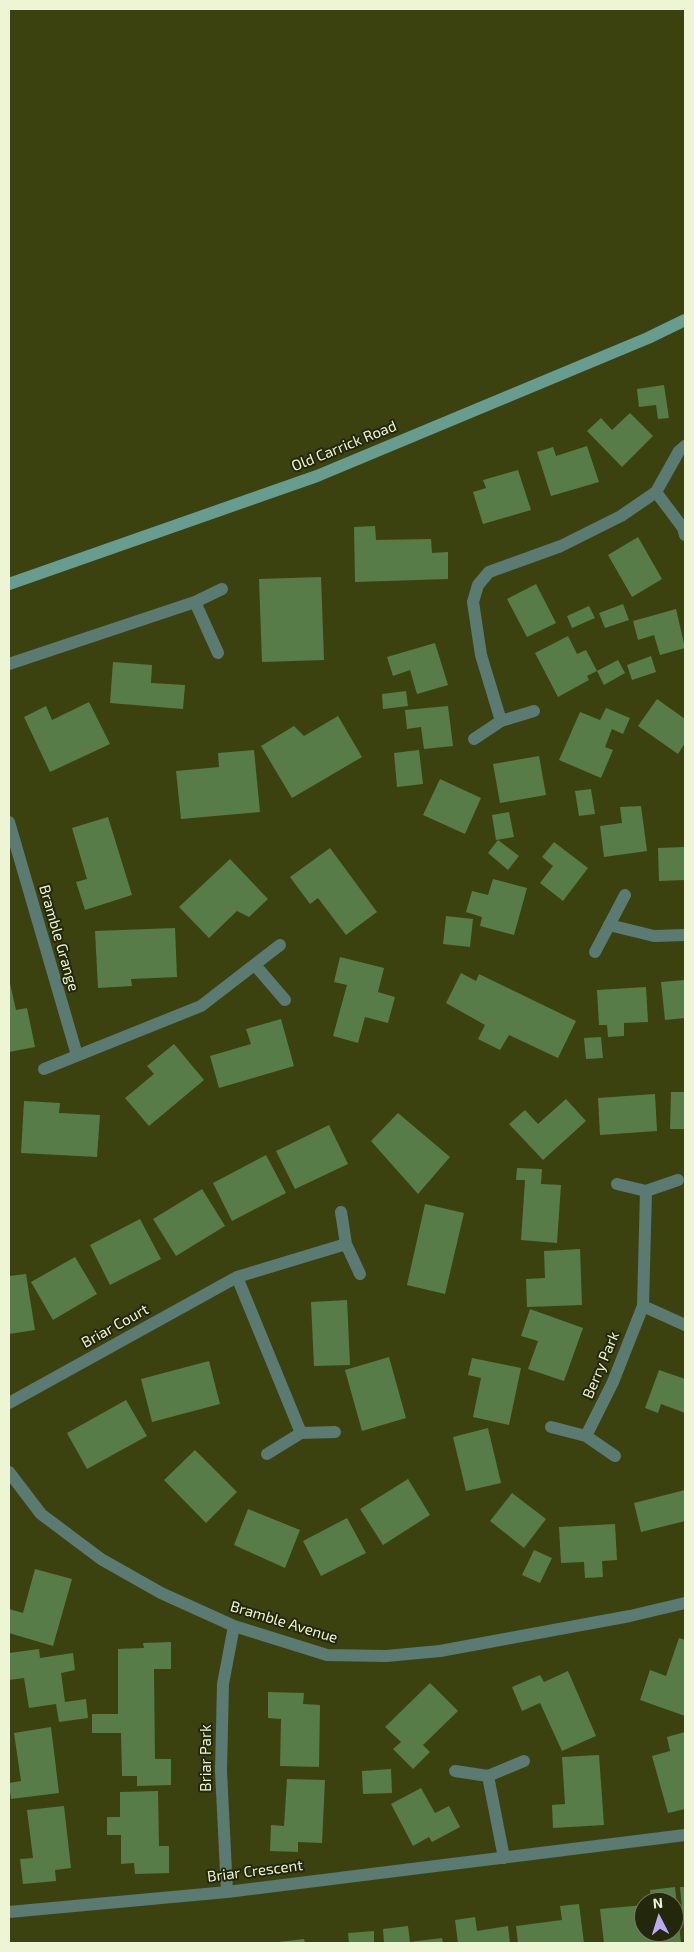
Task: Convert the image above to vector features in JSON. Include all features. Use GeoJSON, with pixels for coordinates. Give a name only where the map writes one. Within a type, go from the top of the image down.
{"type":"FeatureCollection","features":[{"type":"Feature","properties":{"kind":"main road","name":"Old Carrick Road"},"geometry":{"type":"LineString","coordinates":[[9,584],[316,476],[648,338],[685,320]]}},
{"type":"Feature","properties":{"kind":"street"},"geometry":{"type":"LineString","coordinates":[[500,721],[481,655],[474,602],[478,585],[489,572],[561,546],[620,516],[656,492],[679,451],[685,446]]}},
{"type":"Feature","properties":{"kind":"street"},"geometry":{"type":"LineString","coordinates":[[656,492],[683,528],[685,535]]}},
{"type":"Feature","properties":{"kind":"street"},"geometry":{"type":"LineString","coordinates":[[9,664],[195,602],[222,589]]}},
{"type":"Feature","properties":{"kind":"street"},"geometry":{"type":"LineString","coordinates":[[195,602],[218,653]]}},
{"type":"Feature","properties":{"kind":"street"},"geometry":{"type":"LineString","coordinates":[[474,739],[500,721],[534,712]]}},
{"type":"Feature","properties":{"kind":"street","name":"Bramble Grange"},"geometry":{"type":"LineString","coordinates":[[9,827],[77,1055]]}},
{"type":"Feature","properties":{"kind":"street"},"geometry":{"type":"LineString","coordinates":[[595,952],[625,895]]}},
{"type":"Feature","properties":{"kind":"street"},"geometry":{"type":"LineString","coordinates":[[609,925],[654,936],[685,935]]}},
{"type":"Feature","properties":{"kind":"street"},"geometry":{"type":"LineString","coordinates":[[44,1069],[201,1006],[280,945]]}},
{"type":"Feature","properties":{"kind":"street"},"geometry":{"type":"LineString","coordinates":[[255,966],[285,1000]]}},
{"type":"Feature","properties":{"kind":"street"},"geometry":{"type":"LineString","coordinates":[[617,1184],[646,1191],[678,1180]]}},
{"type":"Feature","properties":{"kind":"street","name":"Berry Park"},"geometry":{"type":"LineString","coordinates":[[586,1436],[613,1382],[642,1306],[646,1191]]}},
{"type":"Feature","properties":{"kind":"street"},"geometry":{"type":"LineString","coordinates":[[341,1212],[346,1244],[360,1274]]}},
{"type":"Feature","properties":{"kind":"street","name":"Briar Court"},"geometry":{"type":"LineString","coordinates":[[9,1403],[237,1278],[346,1244]]}},
{"type":"Feature","properties":{"kind":"street"},"geometry":{"type":"LineString","coordinates":[[237,1278],[301,1433]]}},
{"type":"Feature","properties":{"kind":"street"},"geometry":{"type":"LineString","coordinates":[[642,1306],[685,1325]]}},
{"type":"Feature","properties":{"kind":"street"},"geometry":{"type":"LineString","coordinates":[[551,1427],[586,1436],[615,1456]]}},
{"type":"Feature","properties":{"kind":"street"},"geometry":{"type":"LineString","coordinates":[[267,1454],[301,1433],[335,1432]]}},
{"type":"Feature","properties":{"kind":"street","name":"Bramble Avenue"},"geometry":{"type":"LineString","coordinates":[[9,1472],[41,1514],[102,1559],[161,1592],[234,1626],[328,1655],[386,1656],[468,1646],[630,1616],[685,1603]]}},
{"type":"Feature","properties":{"kind":"street","name":"Briar Park"},"geometry":{"type":"LineString","coordinates":[[227,1892],[220,1771],[223,1684],[234,1626]]}},
{"type":"Feature","properties":{"kind":"street"},"geometry":{"type":"LineString","coordinates":[[455,1771],[488,1776],[524,1761]]}},
{"type":"Feature","properties":{"kind":"street"},"geometry":{"type":"LineString","coordinates":[[488,1776],[504,1858]]}},
{"type":"Feature","properties":{"kind":"street","name":"Briar Crescent"},"geometry":{"type":"LineString","coordinates":[[9,1912],[227,1892],[685,1835]]}},
{"type":"Feature","properties":{"kind":"building"},"geometry":{"type":"Polygon","coordinates":[[[664,385],[669,418],[658,419],[656,405],[639,407],[637,389],[664,385]]]}},
{"type":"Feature","properties":{"kind":"building"},"geometry":{"type":"Polygon","coordinates":[[[630,413],[653,436],[622,467],[587,431],[601,418],[612,430],[630,413]]]}},
{"type":"Feature","properties":{"kind":"building"},"geometry":{"type":"Polygon","coordinates":[[[587,446],[599,482],[551,496],[537,452],[553,447],[556,456],[587,446]]]}},
{"type":"Feature","properties":{"kind":"building"},"geometry":{"type":"Polygon","coordinates":[[[518,470],[531,510],[483,524],[473,492],[486,488],[483,480],[518,470]]]}},
{"type":"Feature","properties":{"kind":"building"},"geometry":{"type":"Polygon","coordinates":[[[375,526],[376,540],[431,539],[432,553],[448,552],[448,579],[355,582],[354,527],[375,526]]]}},
{"type":"Feature","properties":{"kind":"building"},"geometry":{"type":"Polygon","coordinates":[[[638,537],[662,579],[632,597],[608,555],[638,537]]]}},
{"type":"Feature","properties":{"kind":"building"},"geometry":{"type":"Polygon","coordinates":[[[321,577],[324,660],[262,662],[259,579],[321,577]]]}},
{"type":"Feature","properties":{"kind":"building"},"geometry":{"type":"Polygon","coordinates":[[[536,584],[556,623],[527,637],[507,599],[536,584]]]}},
{"type":"Feature","properties":{"kind":"building"},"geometry":{"type":"Polygon","coordinates":[[[623,604],[629,620],[605,628],[599,613],[623,604]]]}},
{"type":"Feature","properties":{"kind":"building"},"geometry":{"type":"Polygon","coordinates":[[[589,606],[595,618],[572,628],[567,616],[589,606]]]}},
{"type":"Feature","properties":{"kind":"building"},"geometry":{"type":"Polygon","coordinates":[[[676,609],[685,648],[660,655],[654,635],[638,640],[633,621],[676,609]]]}},
{"type":"Feature","properties":{"kind":"building"},"geometry":{"type":"Polygon","coordinates":[[[568,636],[577,654],[586,650],[597,671],[587,676],[589,680],[558,697],[535,653],[568,636]]]}},
{"type":"Feature","properties":{"kind":"building"},"geometry":{"type":"Polygon","coordinates":[[[435,643],[448,685],[417,694],[410,670],[393,676],[387,657],[435,643]]]}},
{"type":"Feature","properties":{"kind":"building"},"geometry":{"type":"Polygon","coordinates":[[[651,656],[656,672],[632,680],[627,665],[651,656]]]}},
{"type":"Feature","properties":{"kind":"building"},"geometry":{"type":"Polygon","coordinates":[[[618,660],[625,673],[604,685],[597,671],[618,660]]]}},
{"type":"Feature","properties":{"kind":"building"},"geometry":{"type":"Polygon","coordinates":[[[113,662],[152,665],[151,683],[185,685],[183,709],[110,703],[113,662]]]}},
{"type":"Feature","properties":{"kind":"building"},"geometry":{"type":"Polygon","coordinates":[[[406,691],[408,706],[383,709],[382,694],[406,691]]]}},
{"type":"Feature","properties":{"kind":"building"},"geometry":{"type":"Polygon","coordinates":[[[657,699],[685,719],[685,743],[678,754],[638,726],[657,699]]]}},
{"type":"Feature","properties":{"kind":"building"},"geometry":{"type":"Polygon","coordinates":[[[89,702],[110,744],[50,772],[24,717],[46,706],[52,720],[89,702]]]}},
{"type":"Feature","properties":{"kind":"building"},"geometry":{"type":"Polygon","coordinates":[[[448,706],[453,746],[424,749],[421,727],[407,729],[405,710],[448,706]]]}},
{"type":"Feature","properties":{"kind":"building"},"geometry":{"type":"Polygon","coordinates":[[[606,708],[630,718],[623,734],[612,729],[605,747],[613,750],[601,778],[559,760],[580,712],[600,720],[606,708]]]}},
{"type":"Feature","properties":{"kind":"building"},"geometry":{"type":"Polygon","coordinates":[[[338,716],[362,757],[292,798],[261,746],[294,726],[304,736],[338,716]]]}},
{"type":"Feature","properties":{"kind":"building"},"geometry":{"type":"Polygon","coordinates":[[[254,750],[260,812],[181,819],[176,771],[219,767],[218,753],[254,750]]]}},
{"type":"Feature","properties":{"kind":"building"},"geometry":{"type":"Polygon","coordinates":[[[419,750],[423,784],[397,787],[394,753],[419,750]]]}},
{"type":"Feature","properties":{"kind":"building"},"geometry":{"type":"Polygon","coordinates":[[[539,756],[546,795],[500,803],[493,764],[539,756]]]}},
{"type":"Feature","properties":{"kind":"building"},"geometry":{"type":"Polygon","coordinates":[[[440,779],[481,798],[465,834],[423,815],[440,779]]]}},
{"type":"Feature","properties":{"kind":"building"},"geometry":{"type":"Polygon","coordinates":[[[591,789],[595,814],[579,816],[575,791],[591,789]]]}},
{"type":"Feature","properties":{"kind":"building"},"geometry":{"type":"Polygon","coordinates":[[[641,806],[647,851],[604,857],[600,826],[622,823],[620,807],[641,806]]]}},
{"type":"Feature","properties":{"kind":"building"},"geometry":{"type":"Polygon","coordinates":[[[509,812],[514,837],[496,840],[492,815],[509,812]]]}},
{"type":"Feature","properties":{"kind":"building"},"geometry":{"type":"Polygon","coordinates":[[[108,817],[132,895],[85,910],[76,882],[87,879],[72,828],[108,817]]]}},
{"type":"Feature","properties":{"kind":"building"},"geometry":{"type":"Polygon","coordinates":[[[498,840],[519,856],[508,870],[488,853],[498,840]]]}},
{"type":"Feature","properties":{"kind":"building"},"geometry":{"type":"Polygon","coordinates":[[[554,842],[588,868],[563,901],[540,883],[553,866],[542,857],[554,842]]]}},
{"type":"Feature","properties":{"kind":"building"},"geometry":{"type":"Polygon","coordinates":[[[685,847],[685,880],[659,881],[658,848],[685,847]]]}},
{"type":"Feature","properties":{"kind":"building"},"geometry":{"type":"Polygon","coordinates":[[[330,848],[377,912],[346,935],[318,898],[310,904],[290,877],[330,848]]]}},
{"type":"Feature","properties":{"kind":"building"},"geometry":{"type":"Polygon","coordinates":[[[230,859],[268,899],[249,917],[237,911],[209,938],[179,907],[230,859]]]}},
{"type":"Feature","properties":{"kind":"building"},"geometry":{"type":"Polygon","coordinates":[[[493,879],[527,888],[514,935],[480,926],[482,917],[466,912],[472,891],[488,895],[493,879]]]}},
{"type":"Feature","properties":{"kind":"building"},"geometry":{"type":"Polygon","coordinates":[[[446,916],[473,919],[470,947],[443,944],[446,916]]]}},
{"type":"Feature","properties":{"kind":"building"},"geometry":{"type":"Polygon","coordinates":[[[175,928],[177,977],[131,979],[132,986],[98,988],[95,931],[175,928]]]}},
{"type":"Feature","properties":{"kind":"building"},"geometry":{"type":"Polygon","coordinates":[[[340,957],[384,968],[378,992],[395,997],[388,1023],[365,1017],[358,1043],[333,1036],[347,985],[334,982],[340,957]]]}},
{"type":"Feature","properties":{"kind":"building"},"geometry":{"type":"Polygon","coordinates":[[[461,973],[476,981],[479,974],[576,1021],[558,1058],[509,1035],[500,1050],[478,1039],[485,1025],[446,1003],[461,973]]]}},
{"type":"Feature","properties":{"kind":"building"},"geometry":{"type":"Polygon","coordinates":[[[9,979],[16,1010],[27,1008],[35,1047],[9,1052],[9,979]]]}},
{"type":"Feature","properties":{"kind":"building"},"geometry":{"type":"Polygon","coordinates":[[[685,980],[685,1018],[665,1020],[661,982],[685,980]]]}},
{"type":"Feature","properties":{"kind":"building"},"geometry":{"type":"Polygon","coordinates":[[[646,987],[648,1022],[624,1023],[624,1036],[608,1037],[607,1025],[599,1025],[597,990],[646,987]]]}},
{"type":"Feature","properties":{"kind":"building"},"geometry":{"type":"Polygon","coordinates":[[[281,1019],[294,1066],[219,1088],[210,1056],[251,1044],[246,1029],[281,1019]]]}},
{"type":"Feature","properties":{"kind":"building"},"geometry":{"type":"Polygon","coordinates":[[[601,1037],[603,1058],[586,1059],[584,1038],[601,1037]]]}},
{"type":"Feature","properties":{"kind":"building"},"geometry":{"type":"Polygon","coordinates":[[[174,1044],[204,1080],[149,1126],[125,1098],[154,1074],[147,1066],[174,1044]]]}},
{"type":"Feature","properties":{"kind":"building"},"geometry":{"type":"Polygon","coordinates":[[[671,1092],[685,1092],[685,1129],[670,1129],[671,1092]]]}},
{"type":"Feature","properties":{"kind":"building"},"geometry":{"type":"Polygon","coordinates":[[[655,1094],[657,1131],[600,1135],[598,1098],[655,1094]]]}},
{"type":"Feature","properties":{"kind":"building"},"geometry":{"type":"Polygon","coordinates":[[[566,1099],[586,1121],[543,1160],[509,1124],[525,1110],[538,1124],[566,1099]]]}},
{"type":"Feature","properties":{"kind":"building"},"geometry":{"type":"Polygon","coordinates":[[[24,1101],[60,1103],[59,1113],[100,1115],[97,1157],[21,1153],[24,1101]]]}},
{"type":"Feature","properties":{"kind":"building"},"geometry":{"type":"Polygon","coordinates":[[[398,1113],[450,1157],[418,1194],[371,1141],[398,1113]]]}},
{"type":"Feature","properties":{"kind":"building"},"geometry":{"type":"Polygon","coordinates":[[[329,1125],[348,1164],[295,1189],[276,1151],[329,1125]]]}},
{"type":"Feature","properties":{"kind":"building"},"geometry":{"type":"Polygon","coordinates":[[[266,1155],[286,1193],[232,1221],[213,1183],[266,1155]]]}},
{"type":"Feature","properties":{"kind":"building"},"geometry":{"type":"Polygon","coordinates":[[[517,1168],[542,1169],[541,1184],[561,1185],[557,1243],[521,1240],[525,1180],[516,1180],[517,1168]]]}},
{"type":"Feature","properties":{"kind":"building"},"geometry":{"type":"Polygon","coordinates":[[[202,1189],[225,1226],[176,1256],[153,1219],[202,1189]]]}},
{"type":"Feature","properties":{"kind":"building"},"geometry":{"type":"Polygon","coordinates":[[[425,1204],[464,1213],[445,1294],[407,1285],[425,1204]]]}},
{"type":"Feature","properties":{"kind":"building"},"geometry":{"type":"Polygon","coordinates":[[[140,1219],[161,1259],[110,1285],[90,1245],[140,1219]]]}},
{"type":"Feature","properties":{"kind":"building"},"geometry":{"type":"Polygon","coordinates":[[[580,1249],[582,1305],[527,1307],[526,1279],[545,1278],[544,1251],[580,1249]]]}},
{"type":"Feature","properties":{"kind":"building"},"geometry":{"type":"Polygon","coordinates":[[[75,1257],[97,1294],[53,1320],[31,1282],[75,1257]]]}},
{"type":"Feature","properties":{"kind":"building"},"geometry":{"type":"Polygon","coordinates":[[[26,1274],[35,1330],[9,1334],[9,1276],[26,1274]]]}},
{"type":"Feature","properties":{"kind":"building"},"geometry":{"type":"Polygon","coordinates":[[[347,1300],[350,1365],[314,1366],[311,1302],[347,1300]]]}},
{"type":"Feature","properties":{"kind":"building"},"geometry":{"type":"Polygon","coordinates":[[[530,1309],[583,1328],[564,1381],[528,1369],[538,1341],[521,1336],[530,1309]]]}},
{"type":"Feature","properties":{"kind":"building"},"geometry":{"type":"Polygon","coordinates":[[[389,1357],[406,1418],[362,1431],[345,1370],[389,1357]]]}},
{"type":"Feature","properties":{"kind":"building"},"geometry":{"type":"Polygon","coordinates":[[[472,1358],[521,1368],[509,1425],[473,1417],[481,1378],[468,1375],[472,1358]]]}},
{"type":"Feature","properties":{"kind":"building"},"geometry":{"type":"Polygon","coordinates":[[[209,1361],[220,1404],[152,1422],[141,1379],[209,1361]]]}},
{"type":"Feature","properties":{"kind":"building"},"geometry":{"type":"Polygon","coordinates":[[[659,1370],[685,1379],[685,1413],[661,1404],[658,1413],[645,1408],[659,1370]]]}},
{"type":"Feature","properties":{"kind":"building"},"geometry":{"type":"Polygon","coordinates":[[[126,1400],[147,1436],[87,1469],[67,1433],[126,1400]]]}},
{"type":"Feature","properties":{"kind":"building"},"geometry":{"type":"Polygon","coordinates":[[[488,1428],[501,1483],[466,1491],[453,1437],[488,1428]]]}},
{"type":"Feature","properties":{"kind":"building"},"geometry":{"type":"Polygon","coordinates":[[[195,1450],[237,1492],[206,1523],[164,1480],[195,1450]]]}},
{"type":"Feature","properties":{"kind":"building"},"geometry":{"type":"Polygon","coordinates":[[[408,1479],[430,1515],[383,1545],[360,1509],[408,1479]]]}},
{"type":"Feature","properties":{"kind":"building"},"geometry":{"type":"Polygon","coordinates":[[[685,1490],[685,1521],[641,1532],[634,1503],[685,1490]]]}},
{"type":"Feature","properties":{"kind":"building"},"geometry":{"type":"Polygon","coordinates":[[[512,1493],[546,1519],[524,1548],[490,1521],[512,1493]]]}},
{"type":"Feature","properties":{"kind":"building"},"geometry":{"type":"Polygon","coordinates":[[[248,1509],[300,1530],[285,1568],[234,1545],[248,1509]]]}},
{"type":"Feature","properties":{"kind":"building"},"geometry":{"type":"Polygon","coordinates":[[[347,1518],[366,1553],[321,1576],[303,1541],[347,1518]]]}},
{"type":"Feature","properties":{"kind":"building"},"geometry":{"type":"Polygon","coordinates":[[[615,1524],[617,1560],[602,1561],[603,1577],[585,1578],[584,1562],[561,1563],[559,1527],[615,1524]]]}},
{"type":"Feature","properties":{"kind":"building"},"geometry":{"type":"Polygon","coordinates":[[[534,1550],[552,1558],[540,1583],[522,1575],[534,1550]]]}},
{"type":"Feature","properties":{"kind":"building"},"geometry":{"type":"Polygon","coordinates":[[[35,1569],[72,1579],[53,1646],[9,1633],[9,1609],[23,1613],[35,1569]]]}},
{"type":"Feature","properties":{"kind":"building"},"geometry":{"type":"Polygon","coordinates":[[[679,1638],[685,1640],[685,1716],[640,1700],[650,1670],[666,1676],[679,1638]]]}},
{"type":"Feature","properties":{"kind":"building"},"geometry":{"type":"Polygon","coordinates":[[[171,1642],[171,1669],[154,1669],[155,1759],[171,1759],[171,1785],[137,1786],[137,1776],[122,1776],[121,1733],[92,1733],[92,1714],[118,1714],[118,1649],[144,1648],[143,1643],[171,1642]]]}},
{"type":"Feature","properties":{"kind":"building"},"geometry":{"type":"Polygon","coordinates":[[[39,1649],[40,1658],[73,1653],[75,1670],[61,1673],[65,1702],[86,1699],[88,1718],[59,1722],[56,1704],[29,1708],[24,1678],[9,1680],[9,1653],[39,1649]]]}},
{"type":"Feature","properties":{"kind":"building"},"geometry":{"type":"Polygon","coordinates":[[[568,1671],[596,1736],[562,1751],[540,1703],[522,1711],[512,1687],[540,1675],[544,1682],[568,1671]]]}},
{"type":"Feature","properties":{"kind":"building"},"geometry":{"type":"Polygon","coordinates":[[[430,1683],[458,1711],[423,1745],[430,1752],[413,1769],[393,1749],[401,1742],[385,1727],[430,1683]]]}},
{"type":"Feature","properties":{"kind":"building"},"geometry":{"type":"Polygon","coordinates":[[[268,1692],[304,1693],[303,1704],[320,1705],[319,1767],[280,1766],[281,1719],[268,1718],[268,1692]]]}},
{"type":"Feature","properties":{"kind":"building"},"geometry":{"type":"Polygon","coordinates":[[[51,1727],[59,1793],[11,1799],[9,1783],[21,1781],[14,1733],[51,1727]]]}},
{"type":"Feature","properties":{"kind":"building"},"geometry":{"type":"Polygon","coordinates":[[[685,1732],[685,1809],[668,1813],[652,1756],[670,1751],[667,1737],[685,1732]]]}},
{"type":"Feature","properties":{"kind":"building"},"geometry":{"type":"Polygon","coordinates":[[[599,1755],[604,1825],[553,1828],[552,1805],[565,1804],[562,1757],[599,1755]]]}},
{"type":"Feature","properties":{"kind":"building"},"geometry":{"type":"Polygon","coordinates":[[[391,1769],[392,1793],[363,1794],[362,1771],[391,1769]]]}},
{"type":"Feature","properties":{"kind":"building"},"geometry":{"type":"Polygon","coordinates":[[[287,1779],[325,1780],[322,1843],[298,1842],[298,1852],[270,1851],[271,1825],[284,1826],[287,1779]]]}},
{"type":"Feature","properties":{"kind":"building"},"geometry":{"type":"Polygon","coordinates":[[[421,1788],[435,1813],[449,1806],[460,1827],[432,1842],[429,1837],[413,1846],[391,1804],[421,1788]]]}},
{"type":"Feature","properties":{"kind":"building"},"geometry":{"type":"Polygon","coordinates":[[[158,1791],[159,1846],[169,1846],[169,1873],[135,1874],[134,1863],[121,1864],[121,1835],[107,1835],[107,1817],[120,1817],[120,1792],[158,1791]]]}},
{"type":"Feature","properties":{"kind":"building"},"geometry":{"type":"Polygon","coordinates":[[[64,1806],[71,1868],[55,1870],[56,1881],[23,1884],[20,1859],[33,1858],[27,1810],[64,1806]]]}},
{"type":"Feature","properties":{"kind":"building"},"geometry":{"type":"Polygon","coordinates":[[[675,1887],[676,1892],[650,1892],[650,1890],[675,1887]]]}},
{"type":"Feature","properties":{"kind":"building"},"geometry":{"type":"Polygon","coordinates":[[[680,1887],[685,1887],[685,1929],[684,1892],[680,1892],[680,1887]]]}},
{"type":"Feature","properties":{"kind":"building"},"geometry":{"type":"Polygon","coordinates":[[[579,1904],[584,1943],[518,1943],[516,1926],[562,1920],[560,1906],[579,1904]]]}},
{"type":"Feature","properties":{"kind":"building"},"geometry":{"type":"Polygon","coordinates":[[[634,1906],[634,1942],[681,1943],[604,1943],[600,1909],[634,1906]]]}},
{"type":"Feature","properties":{"kind":"building"},"geometry":{"type":"Polygon","coordinates":[[[475,1917],[477,1931],[508,1926],[510,1943],[458,1943],[455,1920],[475,1917]]]}},
{"type":"Feature","properties":{"kind":"building"},"geometry":{"type":"Polygon","coordinates":[[[408,1926],[410,1942],[442,1938],[443,1943],[384,1943],[383,1929],[408,1926]]]}},
{"type":"Feature","properties":{"kind":"building"},"geometry":{"type":"Polygon","coordinates":[[[374,1931],[374,1943],[349,1943],[348,1933],[374,1931]]]}},
{"type":"Feature","properties":{"kind":"building"},"geometry":{"type":"Polygon","coordinates":[[[304,1939],[305,1943],[278,1943],[278,1942],[304,1939]]]}}]}
